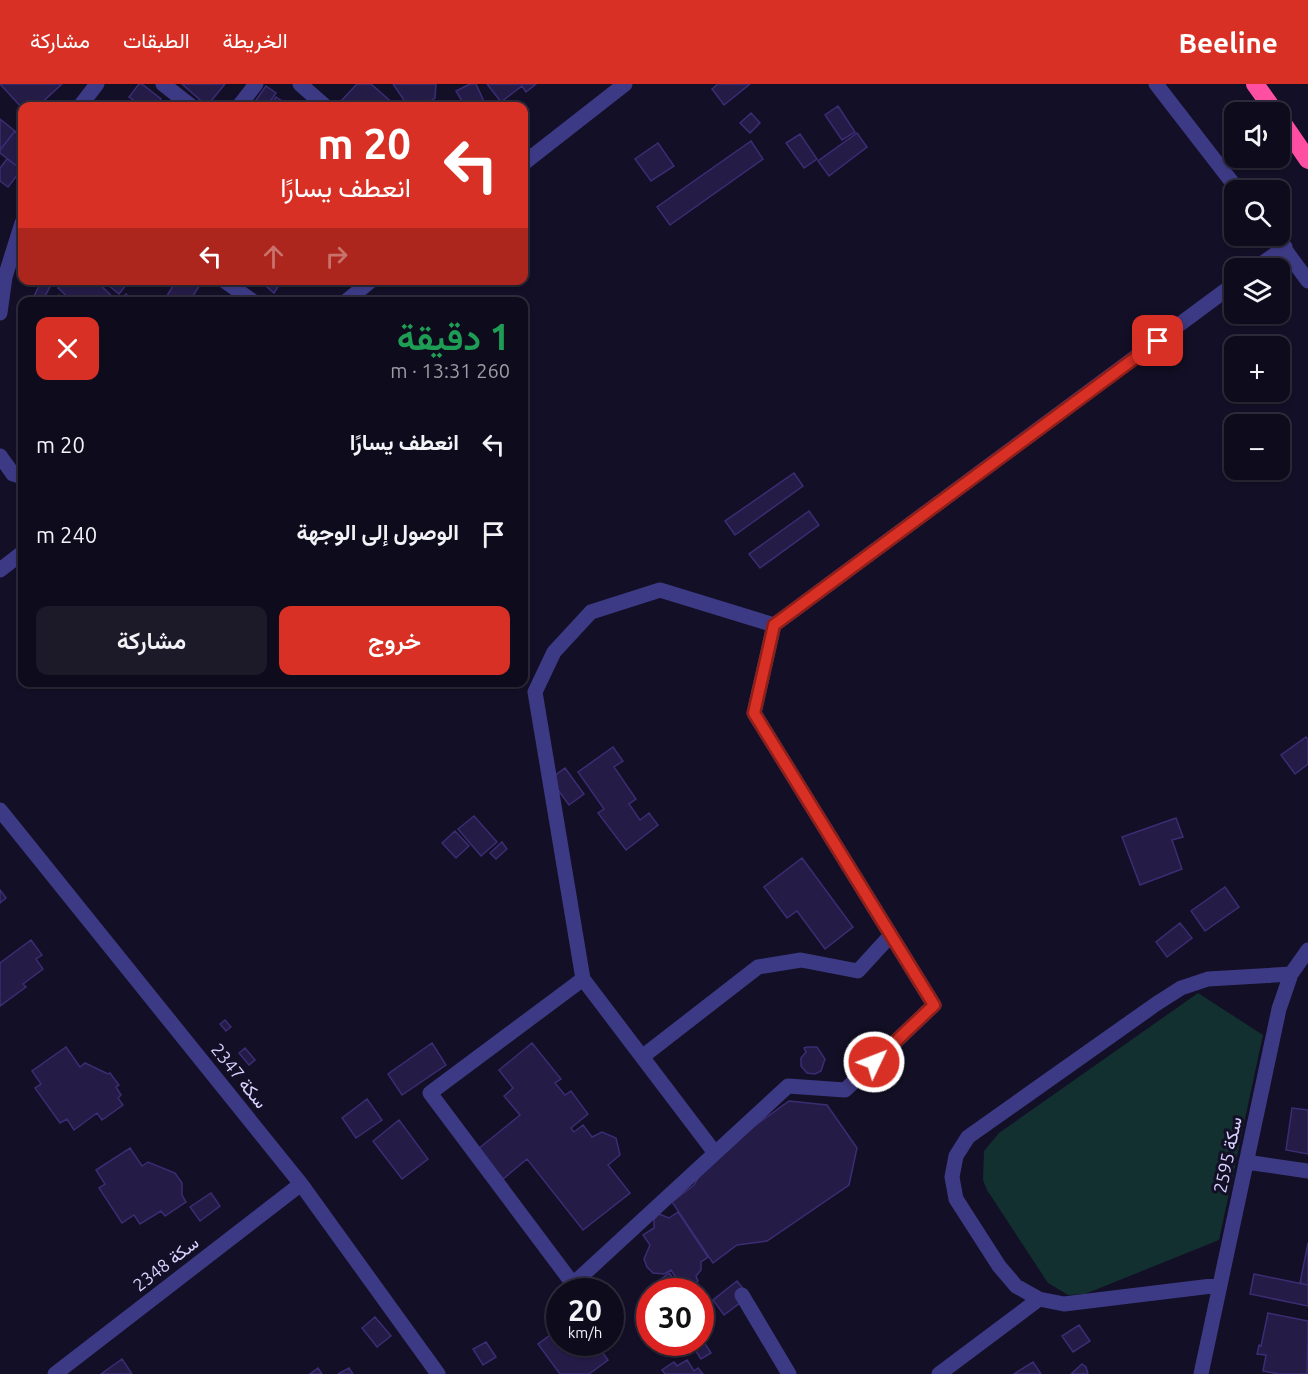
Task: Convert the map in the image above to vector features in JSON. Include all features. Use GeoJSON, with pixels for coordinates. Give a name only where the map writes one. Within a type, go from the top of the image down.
{"type":"FeatureCollection","features":[{"type":"Feature","properties":{"kind":"highway"},"geometry":{"type":"LineString","coordinates":[[1255,84],[1268,102]]}},
{"type":"Feature","properties":{"kind":"highway"},"geometry":{"type":"LineString","coordinates":[[1290,134],[1308,160]]}},
{"type":"Feature","properties":{"kind":"street"},"geometry":{"type":"LineString","coordinates":[[83,102],[97,84]]}},
{"type":"Feature","properties":{"kind":"street"},"geometry":{"type":"LineString","coordinates":[[163,84],[186,102]]}},
{"type":"Feature","properties":{"kind":"street"},"geometry":{"type":"LineString","coordinates":[[242,102],[256,84]]}},
{"type":"Feature","properties":{"kind":"street"},"geometry":{"type":"LineString","coordinates":[[300,84],[320,102]]}},
{"type":"Feature","properties":{"kind":"street"},"geometry":{"type":"LineString","coordinates":[[528,160],[625,84]]}},
{"type":"Feature","properties":{"kind":"street"},"geometry":{"type":"LineString","coordinates":[[1156,84],[1230,180]]}},
{"type":"Feature","properties":{"kind":"street"},"geometry":{"type":"LineString","coordinates":[[1166,84],[1218,166]]}},
{"type":"Feature","properties":{"kind":"street"},"geometry":{"type":"LineString","coordinates":[[0,313],[5,277],[18,236]]}},
{"type":"Feature","properties":{"kind":"street"},"geometry":{"type":"LineString","coordinates":[[1265,258],[1276,246]]}},
{"type":"Feature","properties":{"kind":"street"},"geometry":{"type":"LineString","coordinates":[[1284,246],[1308,281]]}},
{"type":"Feature","properties":{"kind":"street"},"geometry":{"type":"LineString","coordinates":[[230,285],[247,297]]}},
{"type":"Feature","properties":{"kind":"street"},"geometry":{"type":"LineString","coordinates":[[351,297],[366,285]]}},
{"type":"Feature","properties":{"kind":"street"},"geometry":{"type":"LineString","coordinates":[[583,978],[430,1093],[573,1284],[788,1086],[844,1090],[934,1005],[754,713],[774,625],[1224,291]]}},
{"type":"Feature","properties":{"kind":"street"},"geometry":{"type":"LineString","coordinates":[[0,456],[13,474],[18,476]]}},
{"type":"Feature","properties":{"kind":"street"},"geometry":{"type":"LineString","coordinates":[[0,570],[18,555]]}},
{"type":"Feature","properties":{"kind":"street"},"geometry":{"type":"LineString","coordinates":[[715,1153],[583,978],[535,692],[554,652],[591,612],[660,590],[774,625]]}},
{"type":"Feature","properties":{"kind":"street","name":"سكة 2347"},"geometry":{"type":"LineString","coordinates":[[0,810],[301,1184],[438,1374]]}},
{"type":"Feature","properties":{"kind":"street"},"geometry":{"type":"LineString","coordinates":[[642,1057],[758,967],[801,960],[858,971],[891,935]]}},
{"type":"Feature","properties":{"kind":"street","name":"سكة 2595"},"geometry":{"type":"LineString","coordinates":[[1201,1374],[1280,1009],[1291,974],[1308,950]]}},
{"type":"Feature","properties":{"kind":"street"},"geometry":{"type":"LineString","coordinates":[[1220,1285],[1064,1304],[1039,1299],[1016,1286],[999,1266],[956,1199],[952,1177],[956,1156],[968,1137],[1181,988],[1208,979],[1291,974]]}},
{"type":"Feature","properties":{"kind":"street"},"geometry":{"type":"LineString","coordinates":[[1246,1162],[1308,1171]]}},
{"type":"Feature","properties":{"kind":"street","name":"سكة 2348"},"geometry":{"type":"LineString","coordinates":[[55,1374],[301,1184]]}},
{"type":"Feature","properties":{"kind":"street"},"geometry":{"type":"LineString","coordinates":[[742,1295],[789,1374]]}},
{"type":"Feature","properties":{"kind":"street"},"geometry":{"type":"LineString","coordinates":[[939,1374],[1039,1299]]}},
{"type":"Feature","properties":{"kind":"green space"},"geometry":{"type":"Polygon","coordinates":[[[1198,993],[1263,1035],[1219,1240],[1085,1294],[1068,1295],[1048,1283],[987,1190],[983,1180],[984,1151],[999,1133],[1198,993]]]}},
{"type":"Feature","properties":{"kind":"building"},"geometry":{"type":"Polygon","coordinates":[[[0,84],[62,84],[42,102],[18,104],[0,84]]]}},
{"type":"Feature","properties":{"kind":"building"},"geometry":{"type":"Polygon","coordinates":[[[139,84],[142,84],[161,99],[159,102],[136,102],[129,97],[139,84]]]}},
{"type":"Feature","properties":{"kind":"building"},"geometry":{"type":"Polygon","coordinates":[[[182,84],[225,84],[210,102],[202,102],[182,84]]]}},
{"type":"Feature","properties":{"kind":"building"},"geometry":{"type":"Polygon","coordinates":[[[357,84],[371,84],[391,102],[340,102],[357,84]]]}},
{"type":"Feature","properties":{"kind":"building"},"geometry":{"type":"Polygon","coordinates":[[[393,84],[436,84],[435,98],[429,102],[405,102],[393,84]]]}},
{"type":"Feature","properties":{"kind":"building"},"geometry":{"type":"Polygon","coordinates":[[[470,84],[476,84],[484,102],[463,102],[456,91],[470,84]]]}},
{"type":"Feature","properties":{"kind":"building"},"geometry":{"type":"Polygon","coordinates":[[[487,84],[536,84],[526,92],[522,86],[501,102],[487,84]]]}},
{"type":"Feature","properties":{"kind":"building"},"geometry":{"type":"Polygon","coordinates":[[[718,84],[750,84],[724,105],[712,89],[718,84]]]}},
{"type":"Feature","properties":{"kind":"building"},"geometry":{"type":"Polygon","coordinates":[[[266,86],[276,93],[270,102],[255,102],[266,86]]]}},
{"type":"Feature","properties":{"kind":"building"},"geometry":{"type":"Polygon","coordinates":[[[276,97],[284,102],[273,102],[276,97]]]}},
{"type":"Feature","properties":{"kind":"building"},"geometry":{"type":"Polygon","coordinates":[[[838,106],[855,132],[842,140],[825,115],[838,106]]]}},
{"type":"Feature","properties":{"kind":"building"},"geometry":{"type":"Polygon","coordinates":[[[751,113],[760,123],[750,133],[740,123],[751,113]]]}},
{"type":"Feature","properties":{"kind":"building"},"geometry":{"type":"Polygon","coordinates":[[[0,119],[15,131],[0,150],[0,119]]]}},
{"type":"Feature","properties":{"kind":"building"},"geometry":{"type":"Polygon","coordinates":[[[15,131],[18,134],[17,166],[0,153],[15,131]]]}},
{"type":"Feature","properties":{"kind":"building"},"geometry":{"type":"Polygon","coordinates":[[[857,133],[867,147],[829,176],[818,161],[857,133]]]}},
{"type":"Feature","properties":{"kind":"building"},"geometry":{"type":"Polygon","coordinates":[[[800,134],[817,159],[804,168],[786,143],[800,134]]]}},
{"type":"Feature","properties":{"kind":"building"},"geometry":{"type":"Polygon","coordinates":[[[751,141],[763,159],[670,225],[657,207],[751,141]]]}},
{"type":"Feature","properties":{"kind":"building"},"geometry":{"type":"Polygon","coordinates":[[[658,143],[674,166],[651,181],[635,159],[658,143]]]}},
{"type":"Feature","properties":{"kind":"building"},"geometry":{"type":"Polygon","coordinates":[[[7,159],[18,165],[18,174],[8,187],[0,181],[0,168],[7,159]]]}},
{"type":"Feature","properties":{"kind":"building"},"geometry":{"type":"Polygon","coordinates":[[[40,285],[50,287],[46,297],[34,297],[40,285]]]}},
{"type":"Feature","properties":{"kind":"building"},"geometry":{"type":"Polygon","coordinates":[[[61,285],[100,285],[113,297],[68,297],[58,288],[61,285]]]}},
{"type":"Feature","properties":{"kind":"building"},"geometry":{"type":"Polygon","coordinates":[[[108,285],[126,285],[119,294],[108,285]]]}},
{"type":"Feature","properties":{"kind":"building"},"geometry":{"type":"Polygon","coordinates":[[[174,285],[200,285],[192,297],[166,297],[174,285]]]}},
{"type":"Feature","properties":{"kind":"building"},"geometry":{"type":"Polygon","coordinates":[[[265,285],[279,285],[274,293],[265,285]]]}},
{"type":"Feature","properties":{"kind":"building"},"geometry":{"type":"Polygon","coordinates":[[[794,473],[803,486],[735,535],[725,521],[794,473]]]}},
{"type":"Feature","properties":{"kind":"building"},"geometry":{"type":"Polygon","coordinates":[[[809,511],[819,525],[760,568],[749,554],[809,511]]]}},
{"type":"Feature","properties":{"kind":"building"},"geometry":{"type":"Polygon","coordinates":[[[1306,737],[1308,739],[1308,764],[1295,774],[1281,755],[1306,737]]]}},
{"type":"Feature","properties":{"kind":"building"},"geometry":{"type":"Polygon","coordinates":[[[613,747],[623,761],[614,767],[636,799],[629,804],[640,820],[649,813],[658,825],[626,850],[598,813],[604,809],[578,772],[613,747]]]}},
{"type":"Feature","properties":{"kind":"building"},"geometry":{"type":"Polygon","coordinates":[[[565,768],[584,794],[569,805],[550,779],[565,768]]]}},
{"type":"Feature","properties":{"kind":"building"},"geometry":{"type":"Polygon","coordinates":[[[474,816],[497,842],[481,856],[458,829],[474,816]]]}},
{"type":"Feature","properties":{"kind":"building"},"geometry":{"type":"Polygon","coordinates":[[[1176,818],[1183,837],[1172,840],[1182,869],[1140,885],[1122,837],[1176,818]]]}},
{"type":"Feature","properties":{"kind":"building"},"geometry":{"type":"Polygon","coordinates":[[[455,831],[469,846],[456,858],[442,843],[455,831]]]}},
{"type":"Feature","properties":{"kind":"building"},"geometry":{"type":"Polygon","coordinates":[[[502,842],[507,849],[496,859],[490,853],[502,842]]]}},
{"type":"Feature","properties":{"kind":"building"},"geometry":{"type":"Polygon","coordinates":[[[802,858],[853,927],[825,949],[797,911],[787,918],[764,887],[802,858]]]}},
{"type":"Feature","properties":{"kind":"building"},"geometry":{"type":"Polygon","coordinates":[[[1225,887],[1239,907],[1205,931],[1191,911],[1225,887]]]}},
{"type":"Feature","properties":{"kind":"building"},"geometry":{"type":"Polygon","coordinates":[[[0,890],[6,898],[0,903],[0,890]]]}},
{"type":"Feature","properties":{"kind":"building"},"geometry":{"type":"Polygon","coordinates":[[[1180,923],[1192,938],[1167,957],[1156,942],[1180,923]]]}},
{"type":"Feature","properties":{"kind":"building"},"geometry":{"type":"Polygon","coordinates":[[[31,940],[42,955],[36,959],[43,969],[23,984],[26,987],[0,1006],[0,963],[31,940]]]}},
{"type":"Feature","properties":{"kind":"building"},"geometry":{"type":"Polygon","coordinates":[[[225,1020],[231,1027],[226,1031],[220,1024],[225,1020]]]}},
{"type":"Feature","properties":{"kind":"building"},"geometry":{"type":"Polygon","coordinates":[[[432,1043],[446,1065],[402,1095],[388,1074],[432,1043]]]}},
{"type":"Feature","properties":{"kind":"building"},"geometry":{"type":"Polygon","coordinates":[[[532,1043],[561,1079],[555,1083],[565,1095],[571,1091],[588,1114],[571,1128],[574,1132],[583,1125],[592,1137],[602,1132],[616,1138],[620,1155],[608,1165],[630,1193],[583,1230],[527,1159],[503,1179],[478,1149],[520,1115],[504,1096],[513,1088],[499,1070],[532,1043]]]}},
{"type":"Feature","properties":{"kind":"building"},"geometry":{"type":"Polygon","coordinates":[[[66,1047],[80,1067],[85,1063],[110,1073],[119,1085],[116,1087],[121,1095],[118,1098],[123,1105],[102,1120],[97,1113],[74,1130],[67,1119],[60,1123],[35,1088],[41,1084],[32,1071],[66,1047]]]}},
{"type":"Feature","properties":{"kind":"building"},"geometry":{"type":"Polygon","coordinates":[[[817,1047],[825,1059],[821,1071],[815,1074],[807,1073],[801,1066],[801,1058],[806,1052],[804,1048],[817,1047]]]}},
{"type":"Feature","properties":{"kind":"building"},"geometry":{"type":"Polygon","coordinates":[[[245,1048],[255,1060],[249,1065],[239,1053],[245,1048]]]}},
{"type":"Feature","properties":{"kind":"building"},"geometry":{"type":"Polygon","coordinates":[[[367,1099],[382,1120],[356,1138],[342,1118],[367,1099]]]}},
{"type":"Feature","properties":{"kind":"building"},"geometry":{"type":"Polygon","coordinates":[[[789,1101],[827,1105],[857,1148],[849,1185],[767,1241],[737,1245],[713,1263],[672,1202],[694,1185],[709,1159],[789,1101]]]}},
{"type":"Feature","properties":{"kind":"building"},"geometry":{"type":"Polygon","coordinates":[[[1292,1108],[1308,1110],[1308,1154],[1286,1150],[1292,1108]]]}},
{"type":"Feature","properties":{"kind":"building"},"geometry":{"type":"Polygon","coordinates":[[[399,1120],[428,1159],[402,1179],[373,1141],[399,1120]]]}},
{"type":"Feature","properties":{"kind":"building"},"geometry":{"type":"Polygon","coordinates":[[[130,1148],[142,1166],[148,1162],[175,1173],[182,1183],[182,1195],[186,1202],[165,1216],[161,1211],[140,1224],[134,1215],[122,1223],[99,1188],[105,1184],[96,1170],[130,1148]]]}},
{"type":"Feature","properties":{"kind":"building"},"geometry":{"type":"Polygon","coordinates":[[[211,1193],[220,1206],[200,1221],[190,1207],[211,1193]]]}},
{"type":"Feature","properties":{"kind":"building"},"geometry":{"type":"Polygon","coordinates":[[[678,1212],[708,1257],[701,1262],[701,1270],[697,1278],[676,1278],[671,1270],[664,1274],[653,1273],[647,1267],[644,1259],[650,1245],[643,1235],[654,1228],[654,1219],[659,1214],[669,1218],[678,1212]]]}},
{"type":"Feature","properties":{"kind":"building"},"geometry":{"type":"Polygon","coordinates":[[[1308,1243],[1308,1285],[1300,1283],[1308,1243]]]}},
{"type":"Feature","properties":{"kind":"building"},"geometry":{"type":"Polygon","coordinates":[[[669,1273],[673,1278],[663,1278],[669,1273]]]}},
{"type":"Feature","properties":{"kind":"building"},"geometry":{"type":"Polygon","coordinates":[[[1254,1274],[1308,1285],[1308,1306],[1250,1294],[1254,1274]]]}},
{"type":"Feature","properties":{"kind":"building"},"geometry":{"type":"Polygon","coordinates":[[[737,1281],[749,1296],[724,1315],[714,1299],[737,1281]]]}},
{"type":"Feature","properties":{"kind":"building"},"geometry":{"type":"Polygon","coordinates":[[[1268,1313],[1308,1321],[1307,1374],[1279,1374],[1263,1371],[1266,1355],[1257,1354],[1268,1313]]]}},
{"type":"Feature","properties":{"kind":"building"},"geometry":{"type":"Polygon","coordinates":[[[375,1317],[391,1336],[377,1347],[362,1328],[375,1317]]]}},
{"type":"Feature","properties":{"kind":"building"},"geometry":{"type":"Polygon","coordinates":[[[1079,1325],[1090,1341],[1073,1352],[1062,1336],[1079,1325]]]}},
{"type":"Feature","properties":{"kind":"building"},"geometry":{"type":"Polygon","coordinates":[[[546,1338],[546,1355],[538,1344],[546,1338]]]}},
{"type":"Feature","properties":{"kind":"building"},"geometry":{"type":"Polygon","coordinates":[[[486,1342],[496,1357],[483,1365],[473,1349],[486,1342]]]}},
{"type":"Feature","properties":{"kind":"building"},"geometry":{"type":"Polygon","coordinates":[[[547,1356],[605,1356],[608,1360],[589,1374],[560,1374],[547,1356]]]}},
{"type":"Feature","properties":{"kind":"building"},"geometry":{"type":"Polygon","coordinates":[[[122,1359],[132,1374],[101,1374],[122,1359]]]}},
{"type":"Feature","properties":{"kind":"building"},"geometry":{"type":"Polygon","coordinates":[[[687,1360],[694,1371],[698,1368],[703,1374],[665,1374],[662,1370],[674,1362],[677,1366],[687,1360]]]}},
{"type":"Feature","properties":{"kind":"building"},"geometry":{"type":"Polygon","coordinates":[[[1033,1362],[1041,1374],[1014,1374],[1033,1362]]]}},
{"type":"Feature","properties":{"kind":"building"},"geometry":{"type":"Polygon","coordinates":[[[1082,1364],[1086,1367],[1088,1374],[1071,1374],[1082,1364]]]}},
{"type":"Feature","properties":{"kind":"building"},"geometry":{"type":"Polygon","coordinates":[[[318,1368],[322,1374],[310,1374],[318,1368]]]}},
{"type":"Feature","properties":{"kind":"building"},"geometry":{"type":"Polygon","coordinates":[[[349,1368],[353,1374],[338,1374],[349,1368]]]}},
{"type":"Feature","properties":{"kind":"route"},"geometry":{"type":"LineString","coordinates":[[874,1062],[934,1005],[754,713],[774,625],[1158,341]]}}]}
